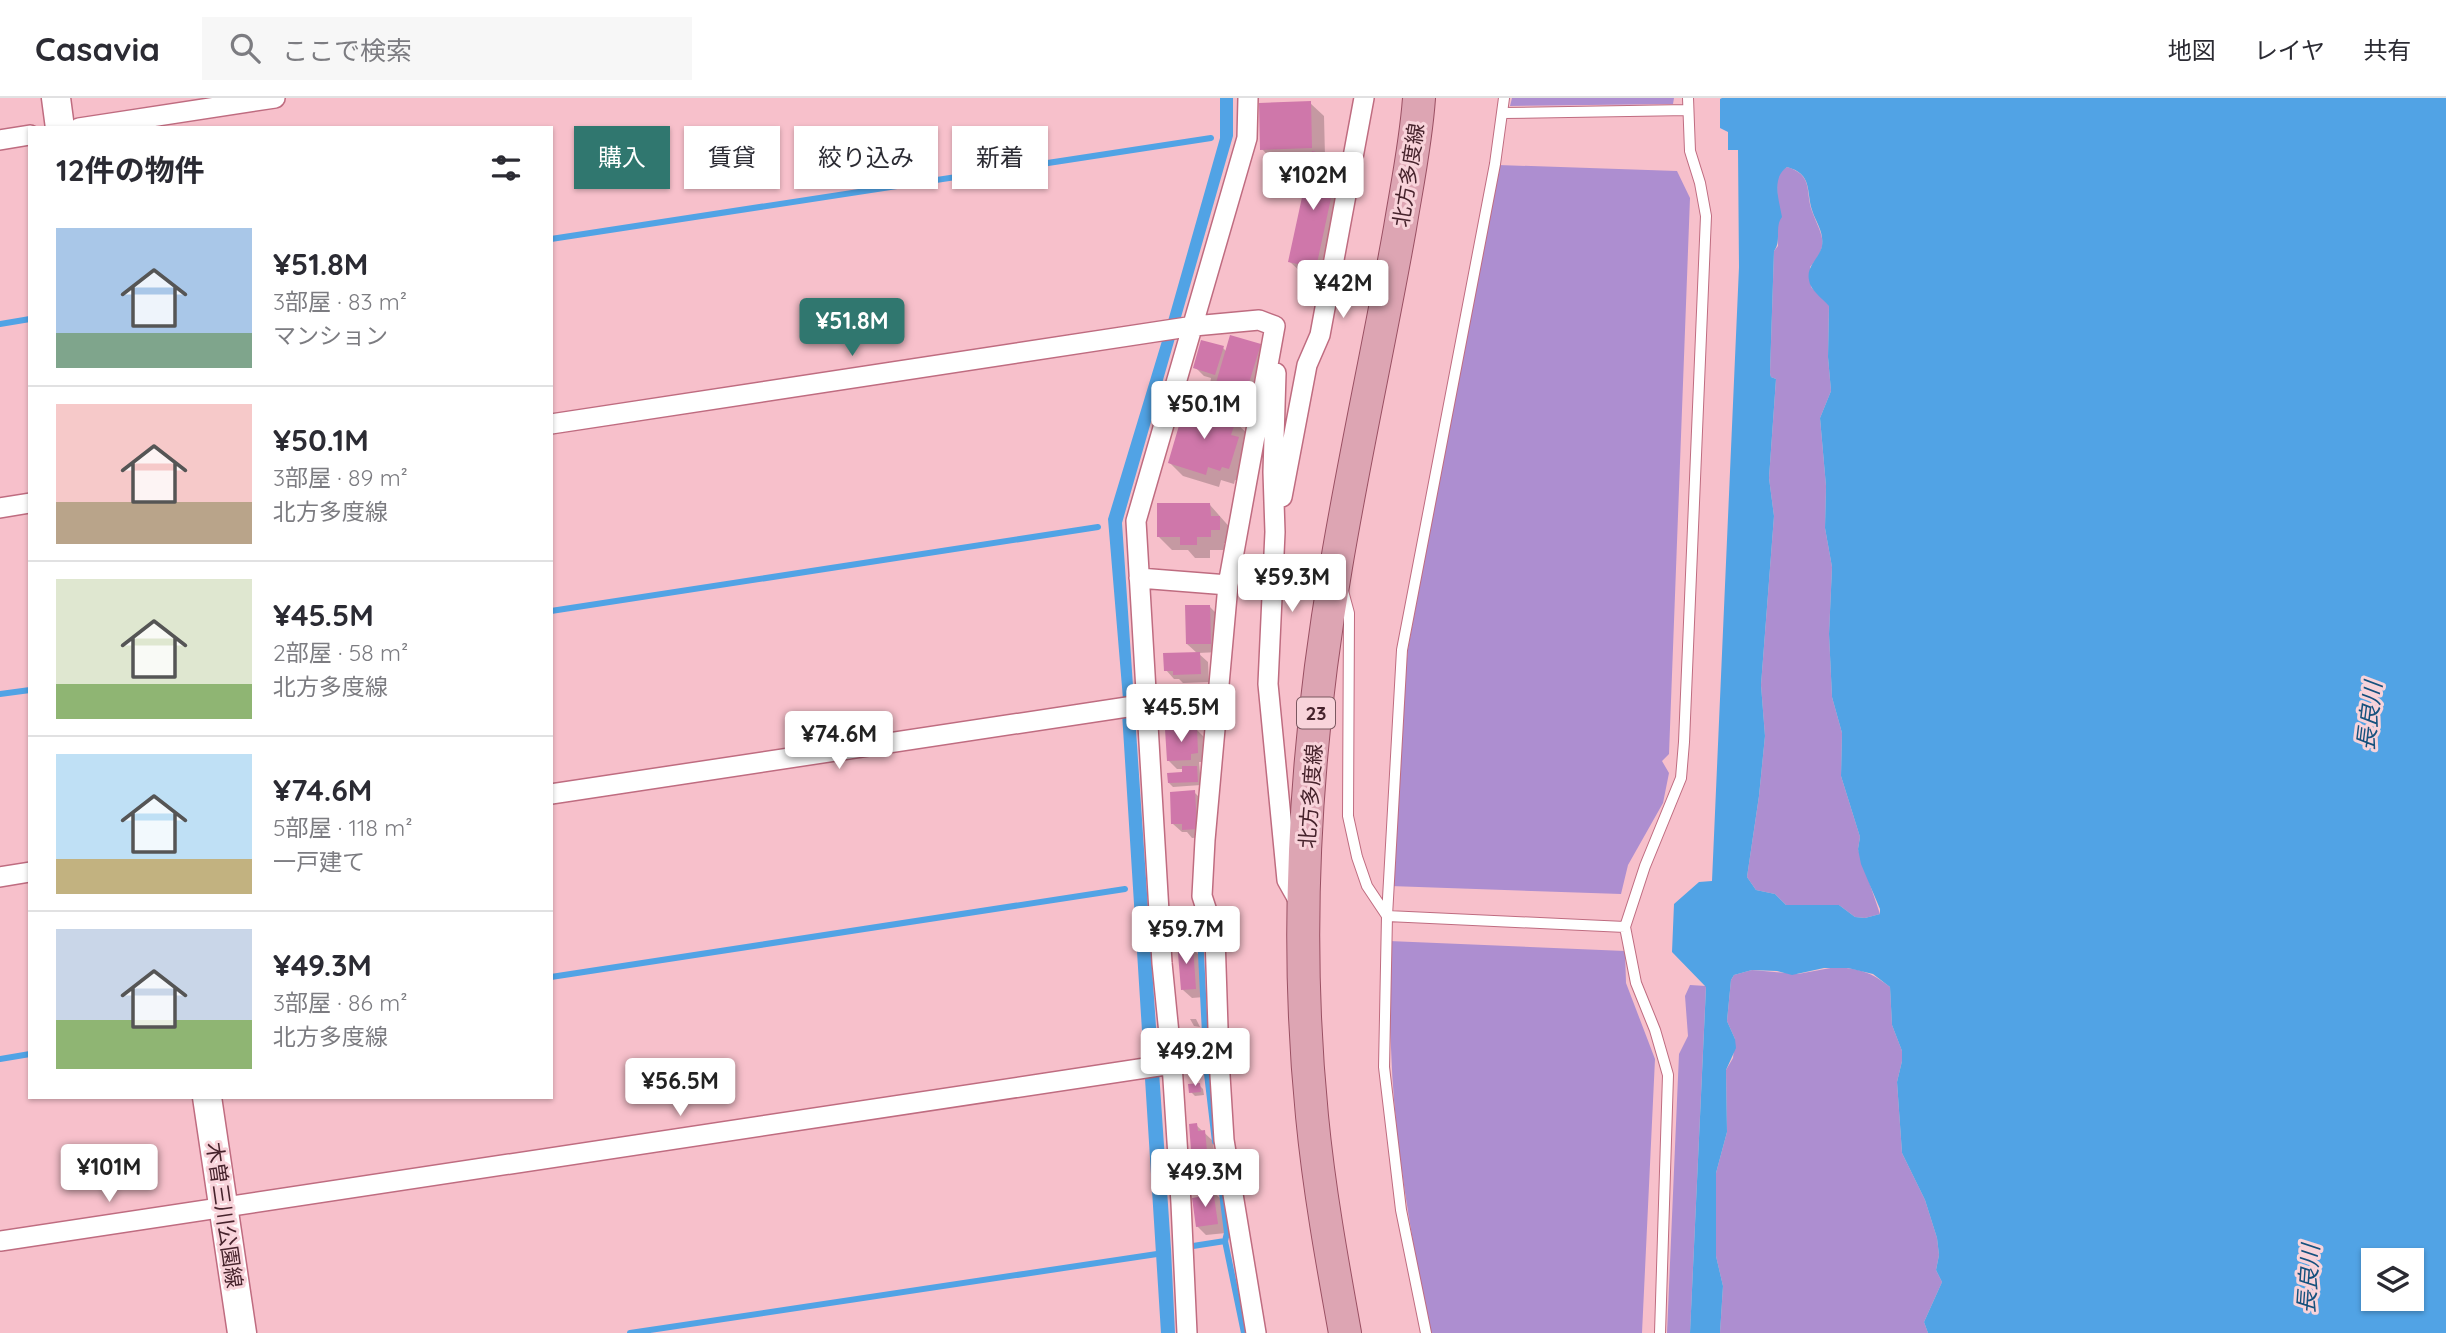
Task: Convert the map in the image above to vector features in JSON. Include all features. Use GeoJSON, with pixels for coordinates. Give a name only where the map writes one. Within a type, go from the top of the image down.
{"type":"FeatureCollection","features":[{"type":"Feature","properties":{"kind":"main road"},"geometry":{"type":"LineString","coordinates":[[56,98],[60,126]]}},
{"type":"Feature","properties":{"kind":"main road","name":"北方多度線"},"geometry":{"type":"LineString","coordinates":[[1345,1333],[1325,1226],[1305,1032],[1304,909],[1310,768],[1336,567],[1392,272],[1417,127],[1419,98]]}},
{"type":"Feature","properties":{"kind":"main road","name":"木曽三川公園線"},"geometry":{"type":"LineString","coordinates":[[207,1099],[242,1333]]}},
{"type":"Feature","properties":{"kind":"street"},"geometry":{"type":"LineString","coordinates":[[92,126],[275,98]]}},
{"type":"Feature","properties":{"kind":"street"},"geometry":{"type":"LineString","coordinates":[[1187,1333],[1144,705],[1136,521],[1188,327],[1247,138],[1248,98]]}},
{"type":"Feature","properties":{"kind":"street"},"geometry":{"type":"LineString","coordinates":[[1275,532],[1307,365],[1320,335],[1364,98]]}},
{"type":"Feature","properties":{"kind":"street"},"geometry":{"type":"LineString","coordinates":[[0,140],[28,135]]}},
{"type":"Feature","properties":{"kind":"street"},"geometry":{"type":"LineString","coordinates":[[553,424],[1188,327],[1259,320],[1275,326]]}},
{"type":"Feature","properties":{"kind":"street"},"geometry":{"type":"LineString","coordinates":[[1275,326],[1275,532],[1268,684],[1287,880],[1304,909]]}},
{"type":"Feature","properties":{"kind":"street"},"geometry":{"type":"LineString","coordinates":[[1256,1333],[1224,1140],[1215,936],[1202,896],[1228,585],[1275,326]]}},
{"type":"Feature","properties":{"kind":"street"},"geometry":{"type":"LineString","coordinates":[[0,508],[28,503]]}},
{"type":"Feature","properties":{"kind":"street"},"geometry":{"type":"LineString","coordinates":[[1139,578],[1228,585]]}},
{"type":"Feature","properties":{"kind":"street"},"geometry":{"type":"LineString","coordinates":[[553,794],[1144,705]]}},
{"type":"Feature","properties":{"kind":"street"},"geometry":{"type":"LineString","coordinates":[[0,877],[28,872]]}},
{"type":"Feature","properties":{"kind":"street"},"geometry":{"type":"LineString","coordinates":[[0,1241],[1168,1065]]}},
{"type":"Feature","properties":{"kind":"lane"},"geometry":{"type":"LineString","coordinates":[[1426,1333],[1401,1210],[1384,1067],[1387,916],[1402,650],[1504,98]]}},
{"type":"Feature","properties":{"kind":"lane"},"geometry":{"type":"LineString","coordinates":[[1660,1333],[1668,1075],[1655,1030],[1636,983],[1625,927],[1645,866],[1681,778],[1684,742],[1706,216],[1690,151],[1688,98]]}},
{"type":"Feature","properties":{"kind":"lane"},"geometry":{"type":"LineString","coordinates":[[1503,113],[1688,110]]}},
{"type":"Feature","properties":{"kind":"lane"},"geometry":{"type":"LineString","coordinates":[[1336,567],[1349,613],[1348,816],[1367,886],[1387,916]]}},
{"type":"Feature","properties":{"kind":"lane"},"geometry":{"type":"LineString","coordinates":[[1387,916],[1625,927]]}},
{"type":"Feature","properties":{"kind":"shaded area"},"geometry":{"type":"Polygon","coordinates":[[[1512,98],[1674,98],[1673,104],[1510,106],[1512,98]]]}},
{"type":"Feature","properties":{"kind":"shaded area"},"geometry":{"type":"Polygon","coordinates":[[[1498,165],[1677,171],[1690,198],[1669,754],[1662,761],[1669,773],[1663,803],[1628,865],[1621,894],[1390,886],[1397,754],[1408,649],[1498,165]]]}},
{"type":"Feature","properties":{"kind":"shaded area"},"geometry":{"type":"Polygon","coordinates":[[[1787,167],[1796,170],[1807,185],[1810,204],[1822,239],[1820,252],[1810,267],[1811,287],[1829,305],[1828,357],[1831,391],[1820,418],[1826,486],[1825,528],[1832,567],[1829,634],[1832,697],[1842,733],[1841,776],[1860,837],[1858,849],[1880,914],[1865,918],[1855,917],[1839,905],[1786,905],[1775,894],[1756,890],[1747,877],[1765,736],[1761,685],[1774,516],[1769,478],[1776,379],[1771,377],[1770,373],[1774,251],[1778,246],[1777,181],[1780,172],[1787,167]]]}},
{"type":"Feature","properties":{"kind":"shaded area"},"geometry":{"type":"Polygon","coordinates":[[[1389,941],[1625,951],[1626,983],[1655,1059],[1642,1333],[1430,1333],[1396,1120],[1390,1035],[1389,941]]]}},
{"type":"Feature","properties":{"kind":"shaded area"},"geometry":{"type":"Polygon","coordinates":[[[1836,967],[1865,972],[1890,987],[1892,1025],[1902,1051],[1897,1082],[1902,1153],[1925,1200],[1937,1238],[1939,1255],[1936,1270],[1942,1282],[1924,1322],[1928,1333],[1720,1333],[1723,1286],[1716,1256],[1716,1173],[1727,1132],[1726,1070],[1733,1058],[1735,1039],[1727,1021],[1731,980],[1734,975],[1752,970],[1798,974],[1836,967]]]}},
{"type":"Feature","properties":{"kind":"shaded area"},"geometry":{"type":"Polygon","coordinates":[[[1690,985],[1706,986],[1690,1333],[1667,1333],[1679,1054],[1688,1036],[1685,996],[1690,985]]]}},
{"type":"Feature","properties":{"kind":"water"},"geometry":{"type":"Polygon","coordinates":[[[1220,98],[1233,98],[1233,136],[1122,523],[1171,1249],[1175,1333],[1161,1333],[1123,699],[1108,519],[1220,138],[1220,98]]]}},
{"type":"Feature","properties":{"kind":"water","name":"長良川"},"geometry":{"type":"Polygon","coordinates":[[[1722,98],[2446,98],[2446,1333],[1928,1333],[1924,1322],[1942,1282],[1936,1270],[1939,1255],[1937,1238],[1925,1200],[1902,1153],[1897,1082],[1902,1051],[1892,1025],[1890,987],[1873,974],[1848,968],[1824,968],[1792,975],[1777,971],[1752,970],[1734,975],[1731,980],[1727,1021],[1736,1048],[1726,1070],[1727,1132],[1716,1173],[1716,1256],[1723,1286],[1720,1333],[1690,1333],[1706,987],[1672,952],[1674,904],[1699,882],[1712,881],[1739,267],[1738,150],[1728,150],[1728,132],[1720,128],[1722,98]],[[1787,167],[1778,183],[1782,217],[1774,251],[1770,373],[1771,377],[1776,379],[1769,478],[1774,516],[1761,685],[1765,736],[1747,877],[1756,890],[1775,894],[1786,905],[1839,905],[1855,917],[1865,918],[1880,914],[1880,909],[1861,864],[1858,849],[1860,837],[1841,776],[1842,733],[1832,697],[1829,634],[1832,567],[1825,528],[1826,486],[1820,418],[1831,391],[1828,357],[1829,306],[1810,284],[1811,267],[1822,246],[1822,236],[1812,210],[1805,179],[1787,167]]]}},
{"type":"Feature","properties":{"kind":"building"},"geometry":{"type":"Polygon","coordinates":[[[1311,101],[1312,148],[1260,150],[1259,103],[1311,101]]]}},
{"type":"Feature","properties":{"kind":"building"},"geometry":{"type":"Polygon","coordinates":[[[1312,151],[1329,155],[1326,167],[1337,170],[1316,268],[1288,262],[1312,151]]]}},
{"type":"Feature","properties":{"kind":"building"},"geometry":{"type":"Polygon","coordinates":[[[1230,335],[1261,344],[1243,402],[1238,400],[1237,404],[1219,399],[1220,395],[1213,393],[1230,335]]]}},
{"type":"Feature","properties":{"kind":"building"},"geometry":{"type":"Polygon","coordinates":[[[1201,340],[1224,346],[1215,375],[1193,368],[1201,340]]]}},
{"type":"Feature","properties":{"kind":"building"},"geometry":{"type":"Polygon","coordinates":[[[1185,405],[1236,420],[1231,435],[1239,437],[1229,469],[1222,467],[1220,471],[1208,467],[1206,475],[1168,463],[1185,405]]]}},
{"type":"Feature","properties":{"kind":"building"},"geometry":{"type":"Polygon","coordinates":[[[1157,503],[1210,503],[1211,516],[1220,516],[1220,530],[1211,530],[1211,537],[1197,537],[1197,545],[1180,545],[1180,537],[1157,537],[1157,503]]]}},
{"type":"Feature","properties":{"kind":"building"},"geometry":{"type":"Polygon","coordinates":[[[1185,605],[1210,605],[1211,644],[1186,644],[1185,605]]]}},
{"type":"Feature","properties":{"kind":"building"},"geometry":{"type":"Polygon","coordinates":[[[1200,652],[1201,674],[1173,675],[1173,671],[1164,671],[1163,653],[1200,652]]]}},
{"type":"Feature","properties":{"kind":"building"},"geometry":{"type":"Polygon","coordinates":[[[1203,687],[1204,714],[1196,715],[1196,710],[1165,711],[1164,689],[1203,687]]]}},
{"type":"Feature","properties":{"kind":"building"},"geometry":{"type":"Polygon","coordinates":[[[1197,727],[1198,753],[1191,754],[1191,760],[1167,761],[1165,729],[1197,727]]]}},
{"type":"Feature","properties":{"kind":"building"},"geometry":{"type":"Polygon","coordinates":[[[1182,766],[1197,766],[1198,782],[1168,783],[1167,773],[1182,772],[1182,766]]]}},
{"type":"Feature","properties":{"kind":"building"},"geometry":{"type":"Polygon","coordinates":[[[1195,790],[1197,829],[1182,830],[1182,824],[1171,824],[1170,792],[1195,790]]]}},
{"type":"Feature","properties":{"kind":"building"},"geometry":{"type":"Polygon","coordinates":[[[1187,919],[1195,919],[1197,935],[1189,936],[1188,931],[1178,931],[1177,925],[1188,924],[1187,919]]]}},
{"type":"Feature","properties":{"kind":"building"},"geometry":{"type":"Polygon","coordinates":[[[1187,940],[1188,947],[1193,947],[1196,989],[1181,990],[1177,941],[1187,940]]]}},
{"type":"Feature","properties":{"kind":"building"},"geometry":{"type":"Polygon","coordinates":[[[1190,1037],[1197,1037],[1197,1052],[1190,1052],[1190,1037]]]}},
{"type":"Feature","properties":{"kind":"building"},"geometry":{"type":"Polygon","coordinates":[[[1200,1083],[1201,1092],[1189,1093],[1188,1084],[1200,1083]]]}},
{"type":"Feature","properties":{"kind":"building"},"geometry":{"type":"Polygon","coordinates":[[[1197,1123],[1198,1131],[1205,1130],[1208,1162],[1192,1163],[1189,1124],[1197,1123]]]}},
{"type":"Feature","properties":{"kind":"building"},"geometry":{"type":"Polygon","coordinates":[[[1213,1189],[1218,1224],[1196,1227],[1192,1198],[1198,1197],[1197,1191],[1213,1189]]]}},
{"type":"Feature","properties":{"kind":"waterway"},"geometry":{"type":"LineString","coordinates":[[553,239],[1211,138]]}},
{"type":"Feature","properties":{"kind":"waterway"},"geometry":{"type":"LineString","coordinates":[[0,324],[28,319]]}},
{"type":"Feature","properties":{"kind":"waterway"},"geometry":{"type":"LineString","coordinates":[[553,611],[1098,527]]}},
{"type":"Feature","properties":{"kind":"waterway"},"geometry":{"type":"LineString","coordinates":[[0,694],[28,690]]}},
{"type":"Feature","properties":{"kind":"waterway"},"geometry":{"type":"LineString","coordinates":[[553,977],[1125,889]]}},
{"type":"Feature","properties":{"kind":"waterway"},"geometry":{"type":"LineString","coordinates":[[1200,934],[1207,1074],[1215,1142]]}},
{"type":"Feature","properties":{"kind":"waterway"},"geometry":{"type":"LineString","coordinates":[[0,1059],[28,1054]]}},
{"type":"Feature","properties":{"kind":"waterway"},"geometry":{"type":"LineString","coordinates":[[1193,1246],[1225,1241],[1227,1233],[1217,1153]]}},
{"type":"Feature","properties":{"kind":"waterway"},"geometry":{"type":"LineString","coordinates":[[1225,1241],[1244,1333]]}},
{"type":"Feature","properties":{"kind":"waterway"},"geometry":{"type":"LineString","coordinates":[[630,1333],[1157,1254]]}}]}
